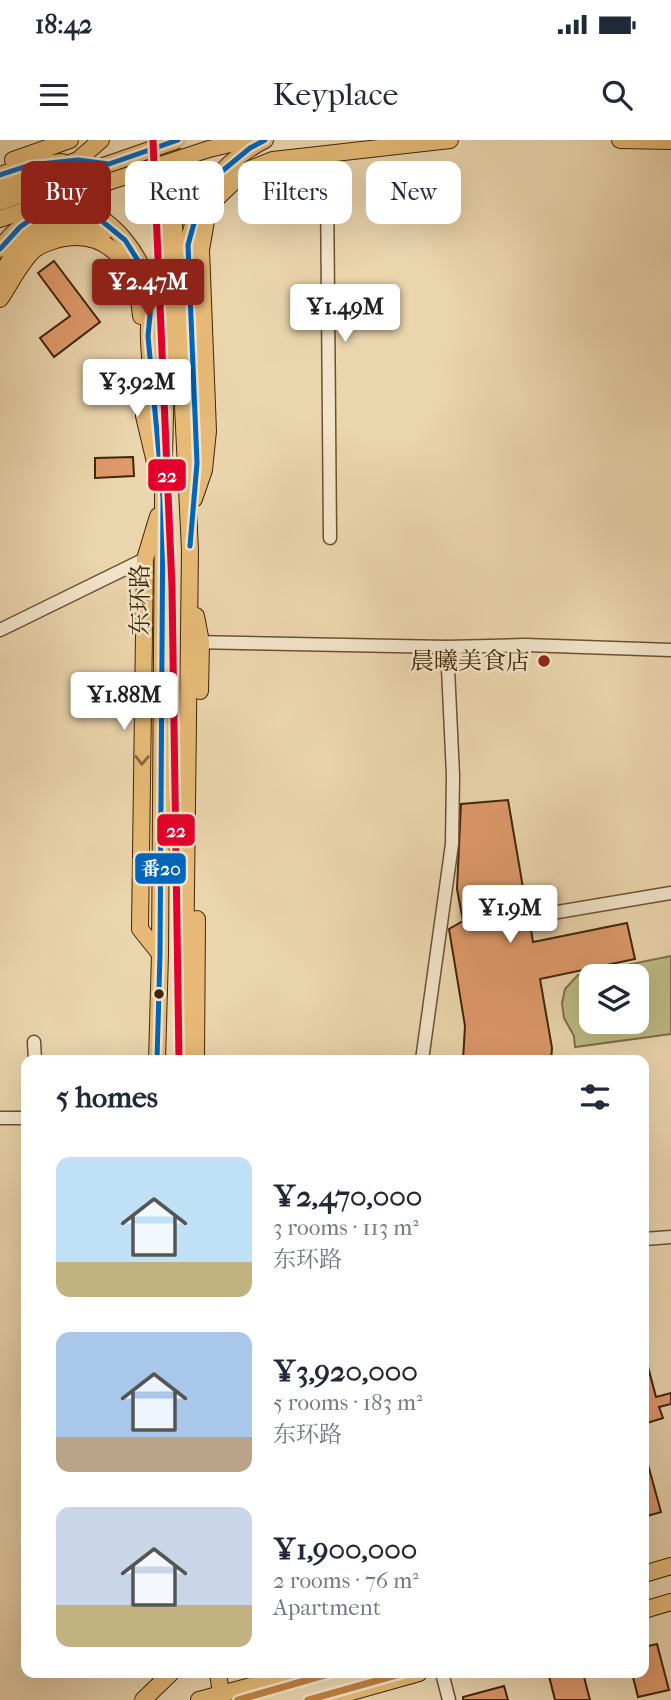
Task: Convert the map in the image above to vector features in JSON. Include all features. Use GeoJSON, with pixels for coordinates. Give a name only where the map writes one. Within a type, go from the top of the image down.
{"type":"FeatureCollection","features":[{"type":"Feature","properties":{"kind":"main road"},"geometry":{"type":"LineString","coordinates":[[0,165],[70,140]]}},
{"type":"Feature","properties":{"kind":"main road","name":"东环路"},"geometry":{"type":"LineString","coordinates":[[157,1053],[167,336],[158,140]]}},
{"type":"Feature","properties":{"kind":"main road","name":"东环路"},"geometry":{"type":"LineString","coordinates":[[170,140],[190,550],[189,597],[199,626],[195,642],[184,1055]]}},
{"type":"Feature","properties":{"kind":"main road"},"geometry":{"type":"LineString","coordinates":[[111,164],[178,140]]}},
{"type":"Feature","properties":{"kind":"main road"},"geometry":{"type":"LineString","coordinates":[[111,180],[209,149],[247,140]]}},
{"type":"Feature","properties":{"kind":"main road"},"geometry":{"type":"LineString","coordinates":[[190,550],[197,427],[188,246],[199,205],[215,177],[250,148],[265,140]]}},
{"type":"Feature","properties":{"kind":"main road"},"geometry":{"type":"LineString","coordinates":[[194,499],[204,470],[208,431],[201,250],[208,215],[216,199],[227,186],[258,164],[284,158],[450,140]]}},
{"type":"Feature","properties":{"kind":"main road"},"geometry":{"type":"LineString","coordinates":[[620,140],[671,141]]}},
{"type":"Feature","properties":{"kind":"main road"},"geometry":{"type":"LineString","coordinates":[[0,190],[78,160],[100,141]]}},
{"type":"Feature","properties":{"kind":"main road"},"geometry":{"type":"LineString","coordinates":[[0,175],[30,165],[86,161]]}},
{"type":"Feature","properties":{"kind":"main road"},"geometry":{"type":"LineString","coordinates":[[0,202],[21,195]]}},
{"type":"Feature","properties":{"kind":"main road"},"geometry":{"type":"LineString","coordinates":[[0,219],[21,212]]}},
{"type":"Feature","properties":{"kind":"main road"},"geometry":{"type":"LineString","coordinates":[[0,249],[24,224]]}},
{"type":"Feature","properties":{"kind":"main road"},"geometry":{"type":"LineString","coordinates":[[0,276],[19,246],[37,232],[57,226],[99,224],[117,231],[128,244],[142,268],[149,288],[151,313],[148,336],[163,498],[145,559],[140,929],[160,954]]}},
{"type":"Feature","properties":{"kind":"main road"},"geometry":{"type":"LineString","coordinates":[[0,299],[28,257],[36,248],[46,243],[68,237],[86,237],[103,244],[123,260],[132,273],[138,290],[144,416],[163,498]]}},
{"type":"Feature","properties":{"kind":"main road"},"geometry":{"type":"LineString","coordinates":[[195,642],[197,1055]]}},
{"type":"Feature","properties":{"kind":"main road"},"geometry":{"type":"LineString","coordinates":[[157,1053],[184,1055]]}},
{"type":"Feature","properties":{"kind":"main road"},"geometry":{"type":"LineString","coordinates":[[649,1573],[671,1566]]}},
{"type":"Feature","properties":{"kind":"main road"},"geometry":{"type":"LineString","coordinates":[[649,1609],[671,1602]]}},
{"type":"Feature","properties":{"kind":"main road"},"geometry":{"type":"LineString","coordinates":[[143,1700],[166,1678]]}},
{"type":"Feature","properties":{"kind":"main road"},"geometry":{"type":"LineString","coordinates":[[219,1678],[222,1697]]}},
{"type":"Feature","properties":{"kind":"main road"},"geometry":{"type":"LineString","coordinates":[[199,1700],[222,1697],[245,1687],[279,1678]]}},
{"type":"Feature","properties":{"kind":"main road"},"geometry":{"type":"LineString","coordinates":[[323,1700],[401,1678]]}},
{"type":"Feature","properties":{"kind":"main road"},"geometry":{"type":"LineString","coordinates":[[350,1700],[369,1687]]}},
{"type":"Feature","properties":{"kind":"street"},"geometry":{"type":"LineString","coordinates":[[321,154],[327,184],[330,538]]}},
{"type":"Feature","properties":{"kind":"street"},"geometry":{"type":"LineString","coordinates":[[0,630],[145,559]]}},
{"type":"Feature","properties":{"kind":"street"},"geometry":{"type":"LineString","coordinates":[[195,642],[447,647],[525,645],[671,650]]}},
{"type":"Feature","properties":{"kind":"street"},"geometry":{"type":"LineString","coordinates":[[423,1055],[452,844],[453,775],[447,647]]}},
{"type":"Feature","properties":{"kind":"street"},"geometry":{"type":"LineString","coordinates":[[534,916],[671,893]]}},
{"type":"Feature","properties":{"kind":"street"},"geometry":{"type":"LineString","coordinates":[[34,1042],[34,1055]]}},
{"type":"Feature","properties":{"kind":"street"},"geometry":{"type":"LineString","coordinates":[[0,1118],[21,1118]]}},
{"type":"Feature","properties":{"kind":"street"},"geometry":{"type":"LineString","coordinates":[[649,1239],[671,1237]]}},
{"type":"Feature","properties":{"kind":"street"},"geometry":{"type":"LineString","coordinates":[[444,1678],[449,1700]]}},
{"type":"Feature","properties":{"kind":"shaded area"},"geometry":{"type":"Polygon","coordinates":[[[671,956],[671,1034],[575,1047],[574,1036],[564,1018],[562,1003],[565,989],[579,975],[579,1034],[649,1034],[649,964],[632,964],[671,956]]]}},
{"type":"Feature","properties":{"kind":"building"},"geometry":{"type":"Polygon","coordinates":[[[54,261],[100,322],[54,357],[40,338],[70,316],[38,273],[54,261]]]}},
{"type":"Feature","properties":{"kind":"building"},"geometry":{"type":"Polygon","coordinates":[[[133,457],[134,476],[95,478],[95,458],[133,457]]]}},
{"type":"Feature","properties":{"kind":"building"},"geometry":{"type":"Polygon","coordinates":[[[508,800],[526,918],[530,923],[533,942],[627,923],[635,959],[611,964],[579,964],[579,971],[540,979],[551,1055],[463,1055],[465,1026],[449,929],[463,921],[457,889],[461,804],[508,800]]]}},
{"type":"Feature","properties":{"kind":"building"},"geometry":{"type":"Polygon","coordinates":[[[649,1371],[656,1397],[671,1393],[671,1404],[659,1407],[663,1418],[649,1422],[649,1371]]]}},
{"type":"Feature","properties":{"kind":"building"},"geometry":{"type":"Polygon","coordinates":[[[649,1468],[661,1512],[649,1516],[649,1468]]]}},
{"type":"Feature","properties":{"kind":"building"},"geometry":{"type":"Polygon","coordinates":[[[657,1644],[669,1690],[638,1697],[633,1678],[649,1678],[649,1646],[657,1644]]]}},
{"type":"Feature","properties":{"kind":"building"},"geometry":{"type":"Polygon","coordinates":[[[550,1678],[584,1678],[590,1700],[555,1700],[550,1678]]]}},
{"type":"Feature","properties":{"kind":"building"},"geometry":{"type":"Polygon","coordinates":[[[504,1686],[508,1700],[463,1700],[463,1697],[504,1686]]]}},
{"type":"Feature","properties":{"kind":"transit line","name":"22"},"geometry":{"type":"LineString","coordinates":[[153,140],[172,587],[179,1055]]}},
{"type":"Feature","properties":{"kind":"transit line","name":"番20"},"geometry":{"type":"LineString","coordinates":[[0,175],[30,165],[78,160],[109,164],[178,140]]}},
{"type":"Feature","properties":{"kind":"transit line","name":"番20"},"geometry":{"type":"LineString","coordinates":[[190,546],[197,463],[188,245],[199,205],[215,177],[250,148],[265,140]]}},
{"type":"Feature","properties":{"kind":"transit line","name":"番20"},"geometry":{"type":"LineString","coordinates":[[0,249],[20,227],[40,213],[64,209],[81,211],[97,217],[125,240],[144,270],[149,287],[151,305],[148,336],[163,498],[157,1055]]}},
{"type":"Feature","properties":{"kind":"metro line","name":"3"},"geometry":{"type":"LineString","coordinates":[[238,1700],[315,1678]]}},
{"type":"Feature","properties":{"kind":"metro line","name":"3"},"geometry":{"type":"LineString","coordinates":[[308,1700],[386,1678]]}},
{"type":"Feature","properties":{"kind":"place","name":"晨曦美食店"},"geometry":{"type":"Point","coordinates":[544,661]}}]}
